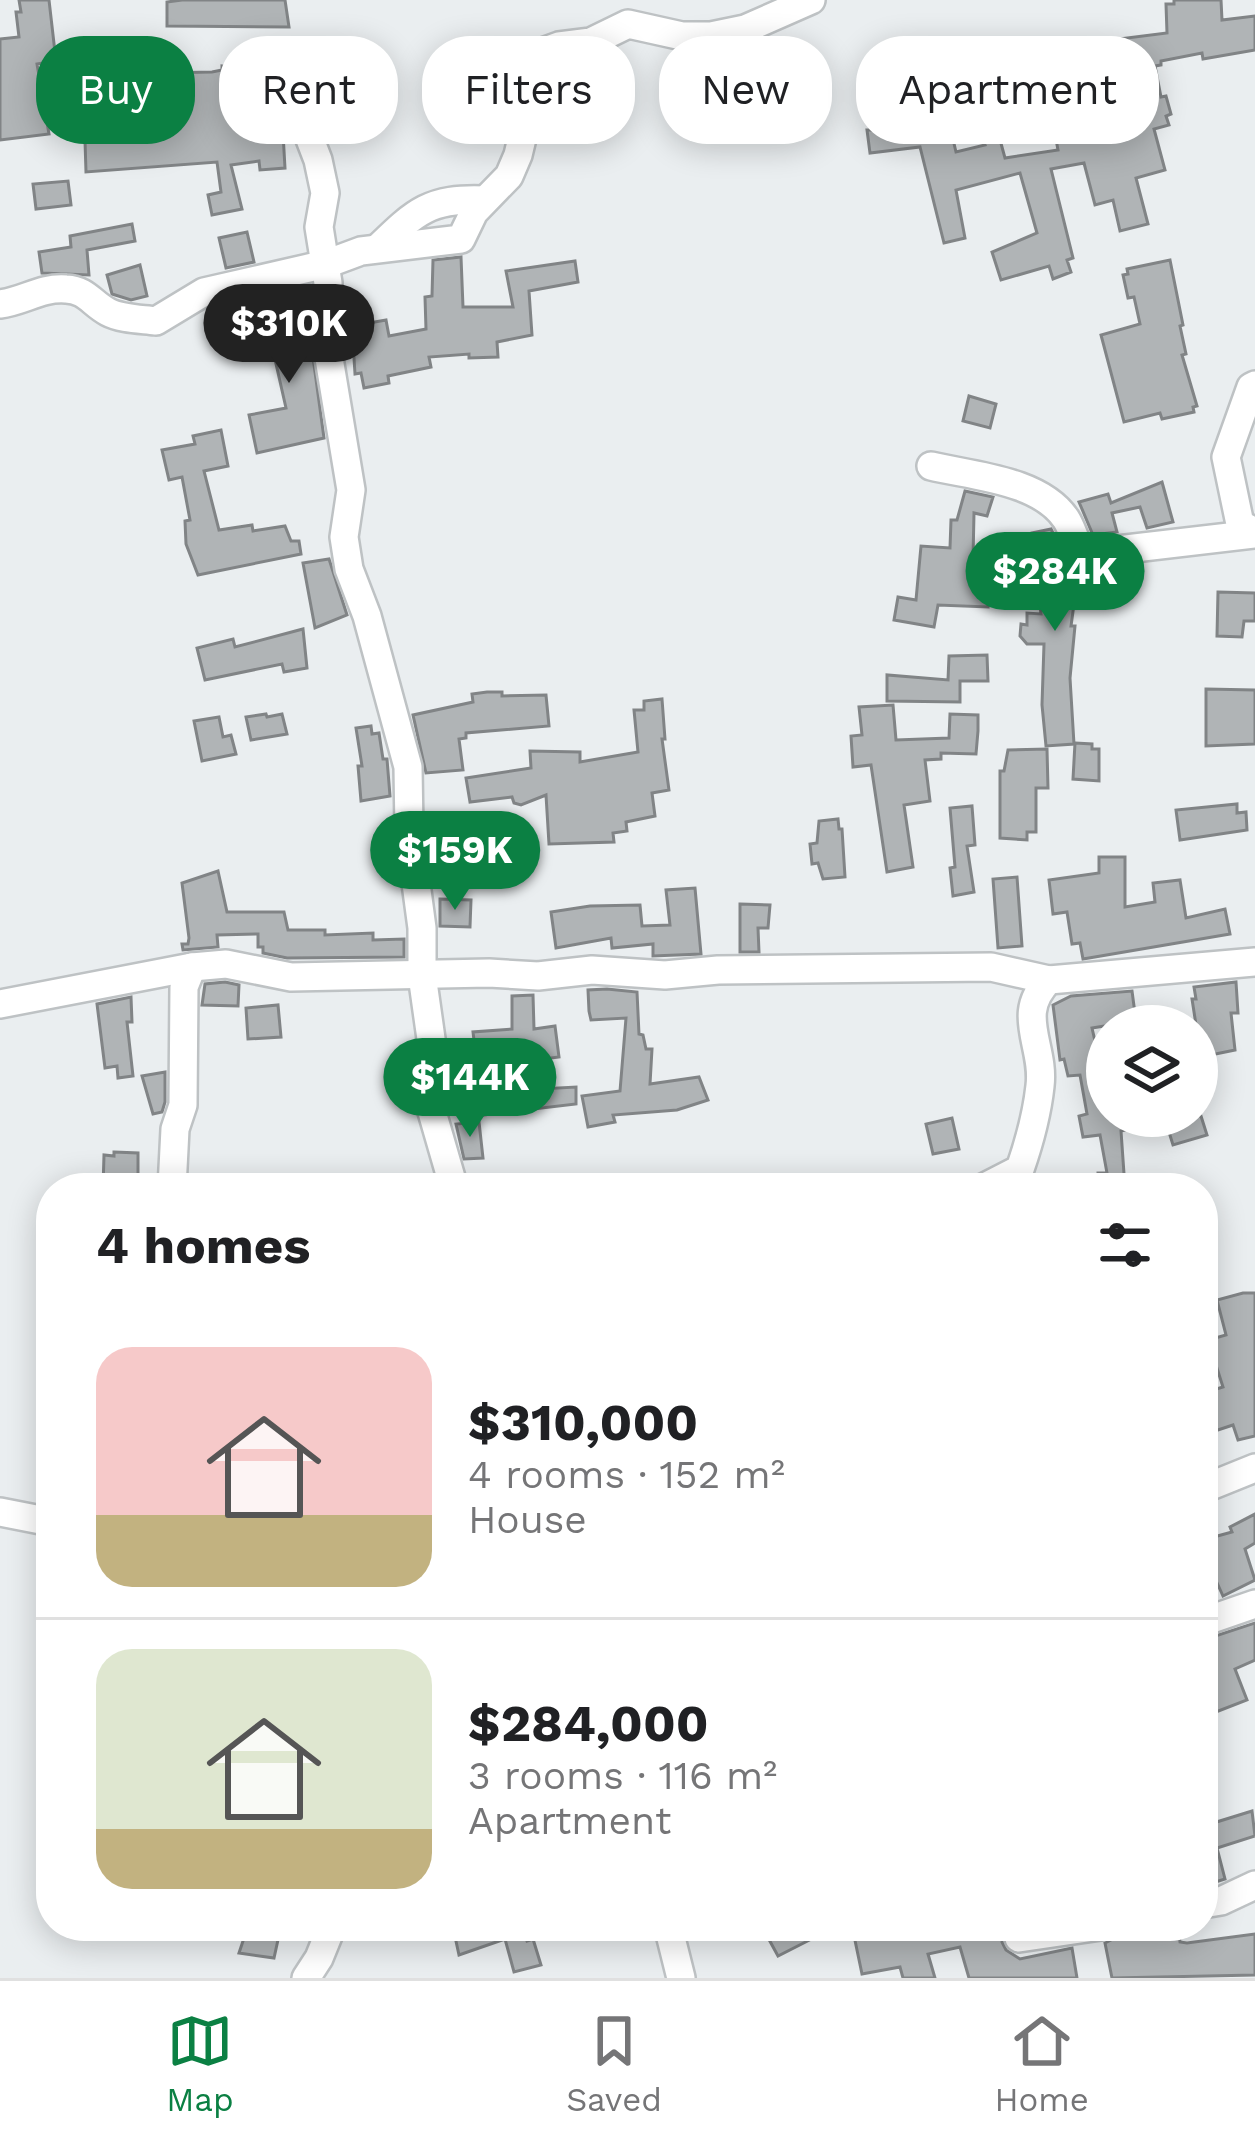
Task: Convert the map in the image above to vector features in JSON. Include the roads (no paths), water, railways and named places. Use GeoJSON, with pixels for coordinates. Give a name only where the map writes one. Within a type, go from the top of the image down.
{"type":"FeatureCollection","features":[{"type":"Feature","properties":{"kind":"street"},"geometry":{"type":"LineString","coordinates":[[0,304],[16,302],[35,291],[72,289],[86,293],[109,313],[156,321],[204,292],[378,248],[461,239],[484,200],[509,176],[518,154],[524,130],[518,66],[540,51],[591,42],[622,12],[682,36],[711,36],[745,29],[811,0]]}},
{"type":"Feature","properties":{"kind":"street"},"geometry":{"type":"LineString","coordinates":[[310,144],[323,182],[320,227],[326,264],[328,352],[350,490],[344,537],[349,569],[367,616],[408,767],[422,975],[434,1060],[430,1105],[450,1173]]}},
{"type":"Feature","properties":{"kind":"street"},"geometry":{"type":"LineString","coordinates":[[378,248],[410,216],[435,202],[484,200]]}},
{"type":"Feature","properties":{"kind":"street"},"geometry":{"type":"LineString","coordinates":[[1255,385],[1226,457],[1240,524],[1255,533]]}},
{"type":"Feature","properties":{"kind":"street"},"geometry":{"type":"LineString","coordinates":[[931,466],[1032,491],[1049,500],[1066,519],[1083,554],[1255,533]]}},
{"type":"Feature","properties":{"kind":"street"},"geometry":{"type":"LineString","coordinates":[[0,1004],[226,964],[291,977],[991,967],[1049,980],[1255,962]]}},
{"type":"Feature","properties":{"kind":"street"},"geometry":{"type":"LineString","coordinates":[[173,1173],[175,1129],[183,1106],[184,987],[192,967]]}},
{"type":"Feature","properties":{"kind":"street"},"geometry":{"type":"LineString","coordinates":[[1012,1173],[1020,1169],[1027,1149],[1041,1082],[1031,1012],[1034,994],[1049,980]]}},
{"type":"Feature","properties":{"kind":"street"},"geometry":{"type":"LineString","coordinates":[[1218,1483],[1255,1468]]}},
{"type":"Feature","properties":{"kind":"street"},"geometry":{"type":"LineString","coordinates":[[0,1512],[36,1519]]}},
{"type":"Feature","properties":{"kind":"street"},"geometry":{"type":"LineString","coordinates":[[1218,1617],[1255,1604]]}},
{"type":"Feature","properties":{"kind":"street"},"geometry":{"type":"LineString","coordinates":[[1218,1902],[1255,1885]]}},
{"type":"Feature","properties":{"kind":"street"},"geometry":{"type":"LineString","coordinates":[[306,1978],[326,1941]]}},
{"type":"Feature","properties":{"kind":"street"},"geometry":{"type":"LineString","coordinates":[[672,1941],[681,1978]]}}]}
